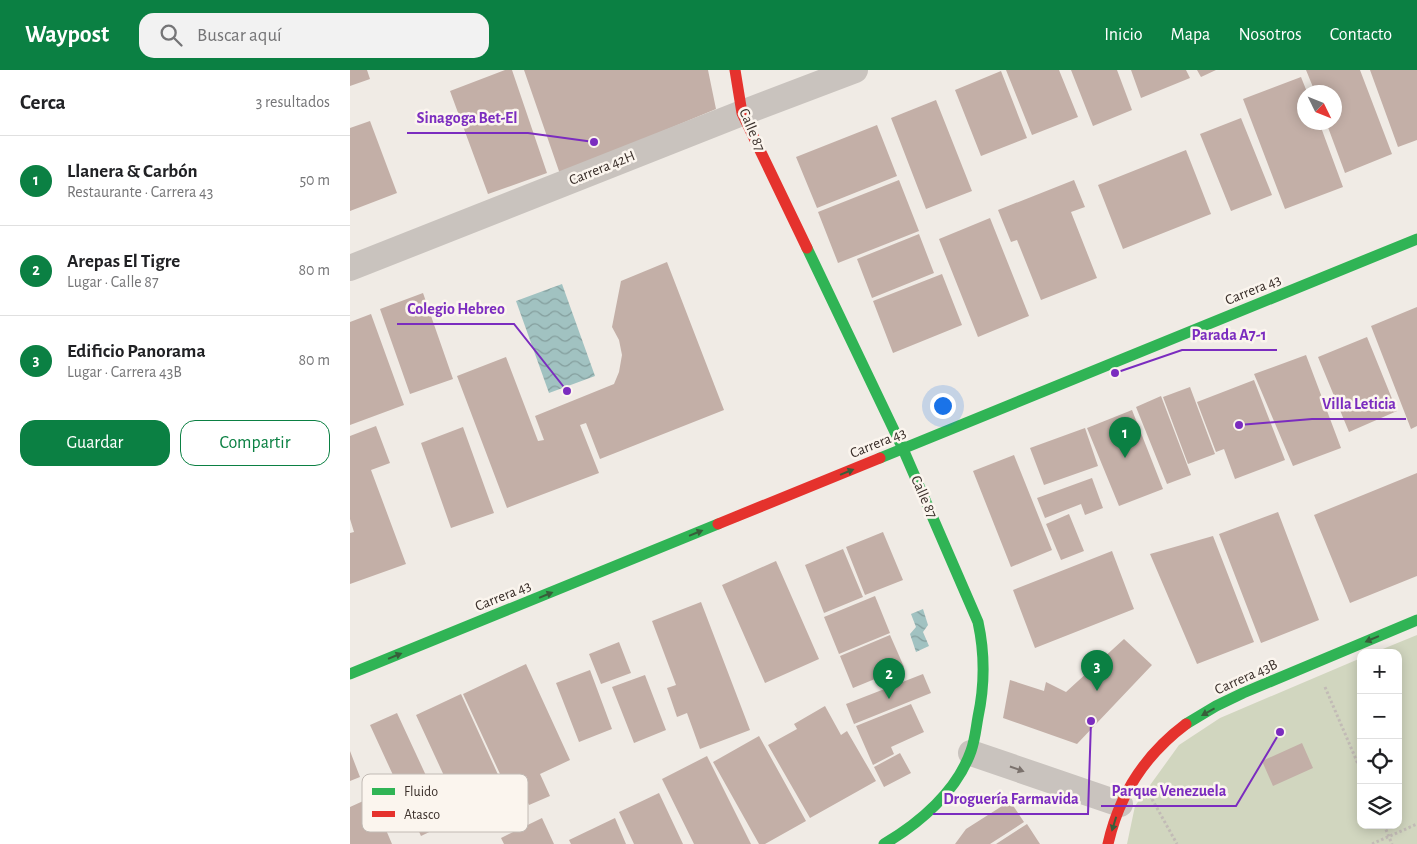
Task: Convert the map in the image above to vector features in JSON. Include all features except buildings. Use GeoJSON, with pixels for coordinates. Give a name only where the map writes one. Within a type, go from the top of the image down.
{"type":"FeatureCollection","features":[{"type":"Feature","properties":{"kind":"street","name":"Calle 87"},"geometry":{"type":"LineString","coordinates":[[735,70],[742,113],[903,449],[978,622],[986,668],[983,698],[971,753]]}},
{"type":"Feature","properties":{"kind":"street","name":"Carrera 42H"},"geometry":{"type":"LineString","coordinates":[[350,268],[855,70]]}},
{"type":"Feature","properties":{"kind":"street","name":"Carrera 43"},"geometry":{"type":"LineString","coordinates":[[350,674],[1417,239]]}},
{"type":"Feature","properties":{"kind":"street","name":"Carrera 43B"},"geometry":{"type":"LineString","coordinates":[[1124,795],[1153,755],[1191,721],[1236,696],[1417,620]]}},
{"type":"Feature","properties":{"kind":"street"},"geometry":{"type":"LineString","coordinates":[[884,844],[922,817],[957,777],[971,753],[1124,795],[1108,844]]}},
{"type":"Feature","properties":{"kind":"path"},"geometry":{"type":"LineString","coordinates":[[1325,686],[1357,762]]}},
{"type":"Feature","properties":{"kind":"path"},"geometry":{"type":"LineString","coordinates":[[1124,795],[1151,797],[1177,844]]}},
{"type":"Feature","properties":{"kind":"path"},"geometry":{"type":"LineString","coordinates":[[1372,844],[1417,824]]}},
{"type":"Feature","properties":{"kind":"path"},"geometry":{"type":"LineString","coordinates":[[1385,829],[1392,844]]}},
{"type":"Feature","properties":{"kind":"green space"},"geometry":{"type":"Polygon","coordinates":[[[1417,635],[1417,844],[1127,844],[1135,806],[1179,745],[1220,718],[1357,660],[1357,829],[1402,829],[1402,649],[1383,649],[1417,635]]]}},
{"type":"Feature","properties":{"kind":"water"},"geometry":{"type":"Polygon","coordinates":[[[562,284],[595,376],[549,393],[516,301],[562,284]]]}},
{"type":"Feature","properties":{"kind":"water"},"geometry":{"type":"Polygon","coordinates":[[[923,609],[928,625],[923,632],[929,646],[916,652],[910,634],[916,627],[911,614],[923,609]]]}},
{"type":"Feature","properties":{"kind":"traffic: fast"},"geometry":{"type":"LineString","coordinates":[[880,458],[1417,239]]}},
{"type":"Feature","properties":{"kind":"traffic: fast"},"geometry":{"type":"LineString","coordinates":[[807,248],[903,449],[978,622],[982,646],[983,681],[980,705],[974,743],[965,766],[936,805],[898,836],[884,844]]}},
{"type":"Feature","properties":{"kind":"traffic: fast"},"geometry":{"type":"LineString","coordinates":[[350,674],[718,524]]}},
{"type":"Feature","properties":{"kind":"traffic: fast"},"geometry":{"type":"LineString","coordinates":[[1186,724],[1243,693],[1417,620]]}},
{"type":"Feature","properties":{"kind":"traffic: jam"},"geometry":{"type":"LineString","coordinates":[[735,70],[742,113],[807,248]]}},
{"type":"Feature","properties":{"kind":"traffic: jam"},"geometry":{"type":"LineString","coordinates":[[718,524],[880,458]]}},
{"type":"Feature","properties":{"kind":"traffic: jam"},"geometry":{"type":"LineString","coordinates":[[1108,844],[1119,809],[1136,777],[1158,749],[1186,724]]}},
{"type":"Feature","properties":{"kind":"place","name":"Sinagoga Bet-El"},"geometry":{"type":"Point","coordinates":[594,142]}},
{"type":"Feature","properties":{"kind":"place","name":"Parada A7-1"},"geometry":{"type":"Point","coordinates":[1115,373]}},
{"type":"Feature","properties":{"kind":"place","name":"Colegio Hebreo"},"geometry":{"type":"Point","coordinates":[567,391]}},
{"type":"Feature","properties":{"kind":"place","name":"Villa Leticia"},"geometry":{"type":"Point","coordinates":[1239,425]}},
{"type":"Feature","properties":{"kind":"place","name":"Llanera & Carbón"},"geometry":{"type":"Point","coordinates":[1125,458]}},
{"type":"Feature","properties":{"kind":"place","name":"Edificio Panorama"},"geometry":{"type":"Point","coordinates":[1097,691]}},
{"type":"Feature","properties":{"kind":"place","name":"Arepas El Tigre"},"geometry":{"type":"Point","coordinates":[889,699]}},
{"type":"Feature","properties":{"kind":"place","name":"Droguería Farmavida"},"geometry":{"type":"Point","coordinates":[1091,721]}},
{"type":"Feature","properties":{"kind":"place","name":"Parque Venezuela"},"geometry":{"type":"Point","coordinates":[1280,732]}}]}
